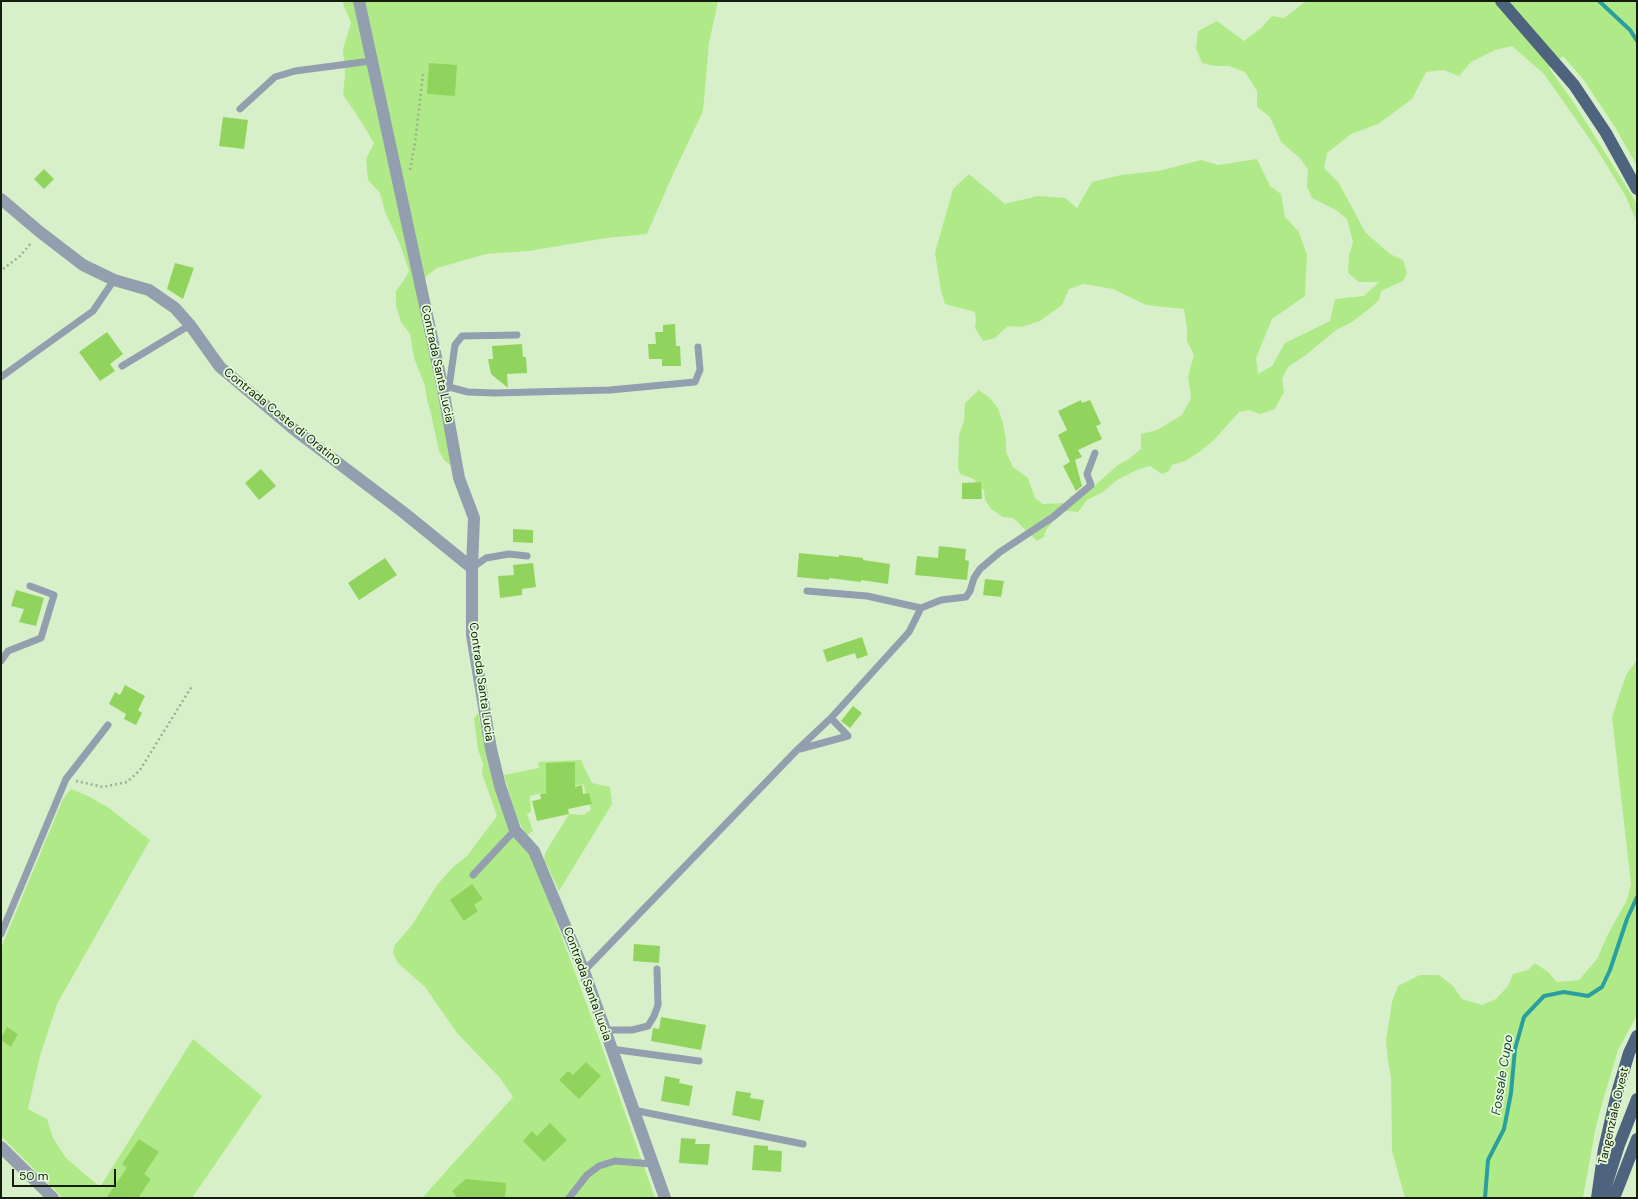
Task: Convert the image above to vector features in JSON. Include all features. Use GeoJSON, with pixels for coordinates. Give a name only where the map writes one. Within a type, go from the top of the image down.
{"type":"FeatureCollection","features":[{"type":"Feature","properties":{"kind":"main road"},"geometry":{"type":"LineString","coordinates":[[1501,1],[1574,85],[1606,133],[1637,189]]}},
{"type":"Feature","properties":{"kind":"main road","name":"Tangenziale Ovest"},"geometry":{"type":"LineString","coordinates":[[1597,1198],[1604,1149],[1629,1053],[1637,1036]]}},
{"type":"Feature","properties":{"kind":"main road"},"geometry":{"type":"LineString","coordinates":[[1602,1198],[1618,1145],[1637,1099]]}},
{"type":"Feature","properties":{"kind":"main road","name":"Tangenziale Ovest"},"geometry":{"type":"LineString","coordinates":[[1613,1198],[1637,1139]]}},
{"type":"Feature","properties":{"kind":"street","name":"Contrada Santa Lucia"},"geometry":{"type":"LineString","coordinates":[[359,1],[371,61],[446,388],[458,478],[474,518],[472,635],[490,749],[500,786],[515,830],[534,851],[584,971],[610,1049],[634,1110],[665,1198]]}},
{"type":"Feature","properties":{"kind":"street","name":"Contrada Coste di Oratino"},"geometry":{"type":"LineString","coordinates":[[1,199],[40,232],[83,265],[114,280],[148,290],[175,308],[190,325],[220,367],[296,431],[403,512],[472,568]]}},
{"type":"Feature","properties":{"kind":"street"},"geometry":{"type":"LineString","coordinates":[[1,1147],[53,1198]]}},
{"type":"Feature","properties":{"kind":"lane"},"geometry":{"type":"LineString","coordinates":[[240,109],[275,77],[295,71],[371,61]]}},
{"type":"Feature","properties":{"kind":"lane"},"geometry":{"type":"LineString","coordinates":[[1,377],[93,311],[114,280]]}},
{"type":"Feature","properties":{"kind":"lane"},"geometry":{"type":"LineString","coordinates":[[122,366],[190,325]]}},
{"type":"Feature","properties":{"kind":"lane"},"geometry":{"type":"LineString","coordinates":[[517,336],[462,336],[455,345],[446,388],[468,392],[494,393],[610,390],[695,382],[700,370],[698,346]]}},
{"type":"Feature","properties":{"kind":"lane"},"geometry":{"type":"LineString","coordinates":[[807,591],[867,596],[921,608],[941,600],[966,597],[970,591],[974,578],[980,569],[1000,552],[1053,518],[1091,486],[1087,474],[1095,453]]}},
{"type":"Feature","properties":{"kind":"lane"},"geometry":{"type":"LineString","coordinates":[[472,568],[486,558],[509,554],[528,556]]}},
{"type":"Feature","properties":{"kind":"lane"},"geometry":{"type":"LineString","coordinates":[[1,661],[8,651],[41,638],[54,595],[30,586]]}},
{"type":"Feature","properties":{"kind":"lane"},"geometry":{"type":"LineString","coordinates":[[584,971],[798,749],[831,718],[909,632],[921,608]]}},
{"type":"Feature","properties":{"kind":"lane"},"geometry":{"type":"LineString","coordinates":[[798,749],[848,736],[831,718]]}},
{"type":"Feature","properties":{"kind":"lane"},"geometry":{"type":"LineString","coordinates":[[1,934],[66,779],[108,725]]}},
{"type":"Feature","properties":{"kind":"lane"},"geometry":{"type":"LineString","coordinates":[[473,875],[515,830]]}},
{"type":"Feature","properties":{"kind":"lane"},"geometry":{"type":"LineString","coordinates":[[604,1030],[632,1030],[648,1026],[658,1005],[657,969]]}},
{"type":"Feature","properties":{"kind":"lane"},"geometry":{"type":"LineString","coordinates":[[610,1049],[700,1061]]}},
{"type":"Feature","properties":{"kind":"lane"},"geometry":{"type":"LineString","coordinates":[[634,1110],[803,1144]]}},
{"type":"Feature","properties":{"kind":"lane"},"geometry":{"type":"LineString","coordinates":[[569,1198],[587,1175],[599,1166],[615,1161],[652,1164]]}},
{"type":"Feature","properties":{"kind":"path"},"geometry":{"type":"LineString","coordinates":[[409,171],[415,143],[423,74]]}},
{"type":"Feature","properties":{"kind":"path"},"geometry":{"type":"LineString","coordinates":[[3,269],[20,256],[40,232]]}},
{"type":"Feature","properties":{"kind":"path"},"geometry":{"type":"LineString","coordinates":[[66,779],[103,787],[126,782],[140,770],[192,686]]}},
{"type":"Feature","properties":{"kind":"green space"},"geometry":{"type":"Polygon","coordinates":[[[342,1],[718,1],[709,43],[703,111],[647,234],[606,238],[529,251],[486,254],[437,268],[416,288],[450,454],[451,466],[444,460],[439,451],[425,386],[414,358],[410,334],[401,322],[396,306],[396,291],[409,271],[400,244],[385,212],[380,193],[368,180],[366,159],[374,143],[343,95],[345,74],[343,49],[351,23],[342,1]]]}},
{"type":"Feature","properties":{"kind":"green space"},"geometry":{"type":"Polygon","coordinates":[[[1306,1],[1637,1],[1637,166],[1615,127],[1583,79],[1563,56],[1549,68],[1574,103],[1634,199],[1637,205],[1637,222],[1625,195],[1596,148],[1544,74],[1512,46],[1495,50],[1471,62],[1459,76],[1443,70],[1426,72],[1412,99],[1378,124],[1351,134],[1327,153],[1324,168],[1339,183],[1365,232],[1390,254],[1403,260],[1407,273],[1403,281],[1381,291],[1379,300],[1369,309],[1352,322],[1336,330],[1306,355],[1288,367],[1282,379],[1284,392],[1275,409],[1260,414],[1249,410],[1239,412],[1214,440],[1185,461],[1172,465],[1169,471],[1162,474],[1150,466],[1139,469],[1117,480],[1103,492],[1087,500],[1078,512],[1067,511],[1050,517],[1052,523],[1046,530],[1044,537],[1037,541],[1013,518],[1003,517],[991,509],[985,500],[984,490],[978,486],[974,479],[960,474],[958,468],[959,435],[964,421],[965,403],[979,390],[990,398],[998,408],[1003,424],[1006,438],[1006,452],[1013,467],[1028,478],[1035,498],[1043,504],[1066,503],[1071,496],[1080,494],[1092,488],[1118,465],[1129,459],[1141,449],[1141,434],[1157,430],[1182,415],[1191,398],[1188,376],[1194,355],[1187,341],[1187,328],[1184,309],[1146,305],[1113,289],[1084,284],[1069,289],[1062,305],[1040,321],[1022,327],[1008,326],[995,338],[983,341],[975,328],[975,312],[945,304],[941,291],[935,253],[953,189],[969,174],[1005,204],[1038,196],[1065,198],[1077,208],[1092,182],[1121,175],[1159,171],[1201,160],[1218,165],[1257,159],[1270,186],[1281,194],[1285,217],[1299,232],[1307,255],[1305,296],[1272,319],[1256,358],[1258,374],[1272,366],[1285,343],[1330,321],[1335,299],[1364,296],[1379,282],[1359,282],[1348,273],[1349,255],[1353,242],[1347,219],[1336,210],[1312,198],[1307,187],[1308,170],[1300,158],[1281,142],[1270,117],[1257,107],[1257,91],[1245,72],[1229,66],[1215,66],[1202,63],[1196,49],[1198,31],[1217,21],[1244,41],[1261,28],[1272,16],[1284,18],[1306,1]]]}},
{"type":"Feature","properties":{"kind":"green space"},"geometry":{"type":"Polygon","coordinates":[[[1637,660],[1637,1015],[1618,1050],[1600,1111],[1583,1198],[1405,1198],[1392,1151],[1391,1078],[1386,1040],[1392,1002],[1398,986],[1420,975],[1439,975],[1453,986],[1462,999],[1482,1005],[1496,999],[1508,986],[1513,974],[1528,970],[1535,963],[1548,972],[1557,982],[1579,980],[1597,959],[1607,936],[1627,900],[1631,884],[1612,717],[1626,675],[1637,660]]]}},
{"type":"Feature","properties":{"kind":"green space"},"geometry":{"type":"Polygon","coordinates":[[[478,713],[486,751],[531,854],[590,1013],[655,1198],[422,1198],[513,1097],[500,1078],[457,1033],[425,987],[398,963],[393,953],[394,946],[412,925],[437,885],[453,867],[467,856],[497,816],[482,773],[483,763],[478,750],[474,718],[478,713]]]}},
{"type":"Feature","properties":{"kind":"green space"},"geometry":{"type":"Polygon","coordinates":[[[581,760],[592,783],[610,787],[612,804],[559,891],[544,859],[545,853],[569,814],[583,815],[591,810],[583,784],[530,796],[531,812],[527,814],[533,831],[527,835],[516,817],[504,775],[539,768],[538,762],[581,760]]]}},
{"type":"Feature","properties":{"kind":"green space"},"geometry":{"type":"Polygon","coordinates":[[[71,789],[88,796],[109,808],[150,840],[57,1004],[40,1056],[28,1109],[47,1119],[53,1138],[66,1158],[100,1187],[193,1039],[262,1096],[192,1198],[63,1198],[1,1136],[1,948],[63,799],[71,789]]]}},
{"type":"Feature","properties":{"kind":"building"},"geometry":{"type":"Polygon","coordinates":[[[429,63],[457,65],[455,96],[427,94],[429,63]]]}},
{"type":"Feature","properties":{"kind":"building"},"geometry":{"type":"Polygon","coordinates":[[[223,117],[248,120],[244,149],[219,146],[223,117]]]}},
{"type":"Feature","properties":{"kind":"building"},"geometry":{"type":"Polygon","coordinates":[[[44,169],[54,179],[44,189],[34,179],[44,169]]]}},
{"type":"Feature","properties":{"kind":"building"},"geometry":{"type":"Polygon","coordinates":[[[175,263],[194,268],[183,299],[167,289],[175,263]]]}},
{"type":"Feature","properties":{"kind":"building"},"geometry":{"type":"Polygon","coordinates":[[[675,324],[676,346],[680,346],[681,366],[662,366],[662,359],[649,359],[648,344],[656,344],[655,332],[663,332],[663,325],[675,324]]]}},
{"type":"Feature","properties":{"kind":"building"},"geometry":{"type":"Polygon","coordinates":[[[107,332],[123,354],[110,364],[115,371],[100,381],[79,352],[107,332]]]}},
{"type":"Feature","properties":{"kind":"building"},"geometry":{"type":"Polygon","coordinates":[[[522,344],[523,357],[526,357],[527,373],[507,374],[508,388],[491,374],[488,359],[493,359],[492,346],[522,344]]]}},
{"type":"Feature","properties":{"kind":"building"},"geometry":{"type":"Polygon","coordinates":[[[1081,400],[1082,403],[1090,400],[1101,424],[1096,426],[1102,439],[1078,450],[1082,457],[1075,460],[1082,486],[1076,491],[1063,466],[1070,462],[1058,435],[1067,430],[1058,411],[1081,400]]]}},
{"type":"Feature","properties":{"kind":"building"},"geometry":{"type":"Polygon","coordinates":[[[261,469],[276,486],[259,500],[245,483],[261,469]]]}},
{"type":"Feature","properties":{"kind":"building"},"geometry":{"type":"Polygon","coordinates":[[[981,482],[982,499],[962,499],[962,483],[981,482]]]}},
{"type":"Feature","properties":{"kind":"building"},"geometry":{"type":"Polygon","coordinates":[[[513,529],[533,530],[533,543],[513,542],[513,529]]]}},
{"type":"Feature","properties":{"kind":"building"},"geometry":{"type":"Polygon","coordinates":[[[939,546],[966,549],[965,560],[969,561],[967,580],[915,575],[917,556],[938,558],[939,546]]]}},
{"type":"Feature","properties":{"kind":"building"},"geometry":{"type":"Polygon","coordinates":[[[799,553],[839,557],[839,555],[863,558],[863,560],[890,564],[888,584],[861,580],[861,582],[829,578],[829,580],[797,577],[799,553]]]}},
{"type":"Feature","properties":{"kind":"building"},"geometry":{"type":"Polygon","coordinates":[[[385,558],[397,575],[359,600],[348,583],[385,558]]]}},
{"type":"Feature","properties":{"kind":"building"},"geometry":{"type":"Polygon","coordinates":[[[533,563],[536,587],[522,589],[522,595],[500,598],[498,576],[514,575],[513,565],[533,563]]]}},
{"type":"Feature","properties":{"kind":"building"},"geometry":{"type":"Polygon","coordinates":[[[985,579],[1004,581],[1001,597],[983,595],[985,579]]]}},
{"type":"Feature","properties":{"kind":"building"},"geometry":{"type":"Polygon","coordinates":[[[16,590],[44,598],[36,626],[19,622],[24,609],[11,606],[16,590]]]}},
{"type":"Feature","properties":{"kind":"building"},"geometry":{"type":"Polygon","coordinates":[[[862,637],[868,655],[857,659],[855,653],[827,662],[823,650],[862,637]]]}},
{"type":"Feature","properties":{"kind":"building"},"geometry":{"type":"Polygon","coordinates":[[[125,685],[145,696],[138,710],[142,713],[136,725],[124,719],[126,714],[109,704],[115,692],[120,695],[125,685]]]}},
{"type":"Feature","properties":{"kind":"building"},"geometry":{"type":"Polygon","coordinates":[[[853,706],[862,713],[850,728],[841,721],[853,706]]]}},
{"type":"Feature","properties":{"kind":"building"},"geometry":{"type":"Polygon","coordinates":[[[575,762],[575,787],[582,785],[583,794],[589,793],[592,804],[568,809],[569,814],[537,821],[532,801],[541,799],[540,794],[546,793],[546,763],[575,762]]]}},
{"type":"Feature","properties":{"kind":"building"},"geometry":{"type":"Polygon","coordinates":[[[472,884],[483,899],[474,905],[478,911],[464,921],[450,900],[472,884]]]}},
{"type":"Feature","properties":{"kind":"building"},"geometry":{"type":"Polygon","coordinates":[[[634,944],[660,946],[659,963],[633,961],[634,944]]]}},
{"type":"Feature","properties":{"kind":"building"},"geometry":{"type":"Polygon","coordinates":[[[661,1017],[706,1025],[701,1050],[651,1041],[653,1028],[659,1029],[661,1017]]]}},
{"type":"Feature","properties":{"kind":"building"},"geometry":{"type":"Polygon","coordinates":[[[7,1027],[18,1034],[11,1047],[1,1040],[7,1027]]]}},
{"type":"Feature","properties":{"kind":"building"},"geometry":{"type":"Polygon","coordinates":[[[586,1062],[601,1076],[579,1099],[559,1080],[568,1071],[573,1075],[586,1062]]]}},
{"type":"Feature","properties":{"kind":"building"},"geometry":{"type":"Polygon","coordinates":[[[665,1076],[680,1079],[679,1083],[693,1086],[689,1106],[661,1101],[665,1076]]]}},
{"type":"Feature","properties":{"kind":"building"},"geometry":{"type":"Polygon","coordinates":[[[736,1091],[751,1093],[750,1098],[764,1100],[760,1121],[732,1115],[736,1091]]]}},
{"type":"Feature","properties":{"kind":"building"},"geometry":{"type":"Polygon","coordinates":[[[550,1123],[567,1140],[544,1162],[523,1141],[532,1131],[537,1136],[550,1123]]]}},
{"type":"Feature","properties":{"kind":"building"},"geometry":{"type":"Polygon","coordinates":[[[681,1138],[696,1139],[695,1144],[710,1144],[708,1165],[679,1163],[681,1138]]]}},
{"type":"Feature","properties":{"kind":"building"},"geometry":{"type":"Polygon","coordinates":[[[139,1139],[159,1152],[144,1174],[151,1179],[138,1198],[106,1198],[127,1168],[122,1164],[139,1139]]]}},
{"type":"Feature","properties":{"kind":"building"},"geometry":{"type":"Polygon","coordinates":[[[754,1145],[768,1146],[768,1150],[782,1151],[781,1172],[752,1170],[754,1145]]]}},
{"type":"Feature","properties":{"kind":"building"},"geometry":{"type":"Polygon","coordinates":[[[466,1179],[506,1183],[505,1198],[457,1198],[452,1191],[466,1179]]]}},
{"type":"Feature","properties":{"kind":"waterway"},"geometry":{"type":"LineString","coordinates":[[1599,1],[1630,30],[1637,41]]}},
{"type":"Feature","properties":{"kind":"waterway","name":"Fossale Cupo"},"geometry":{"type":"LineString","coordinates":[[1485,1198],[1488,1160],[1504,1129],[1511,1093],[1515,1049],[1524,1017],[1544,996],[1564,992],[1588,996],[1602,987],[1610,970],[1627,919],[1637,897]]}}]}
